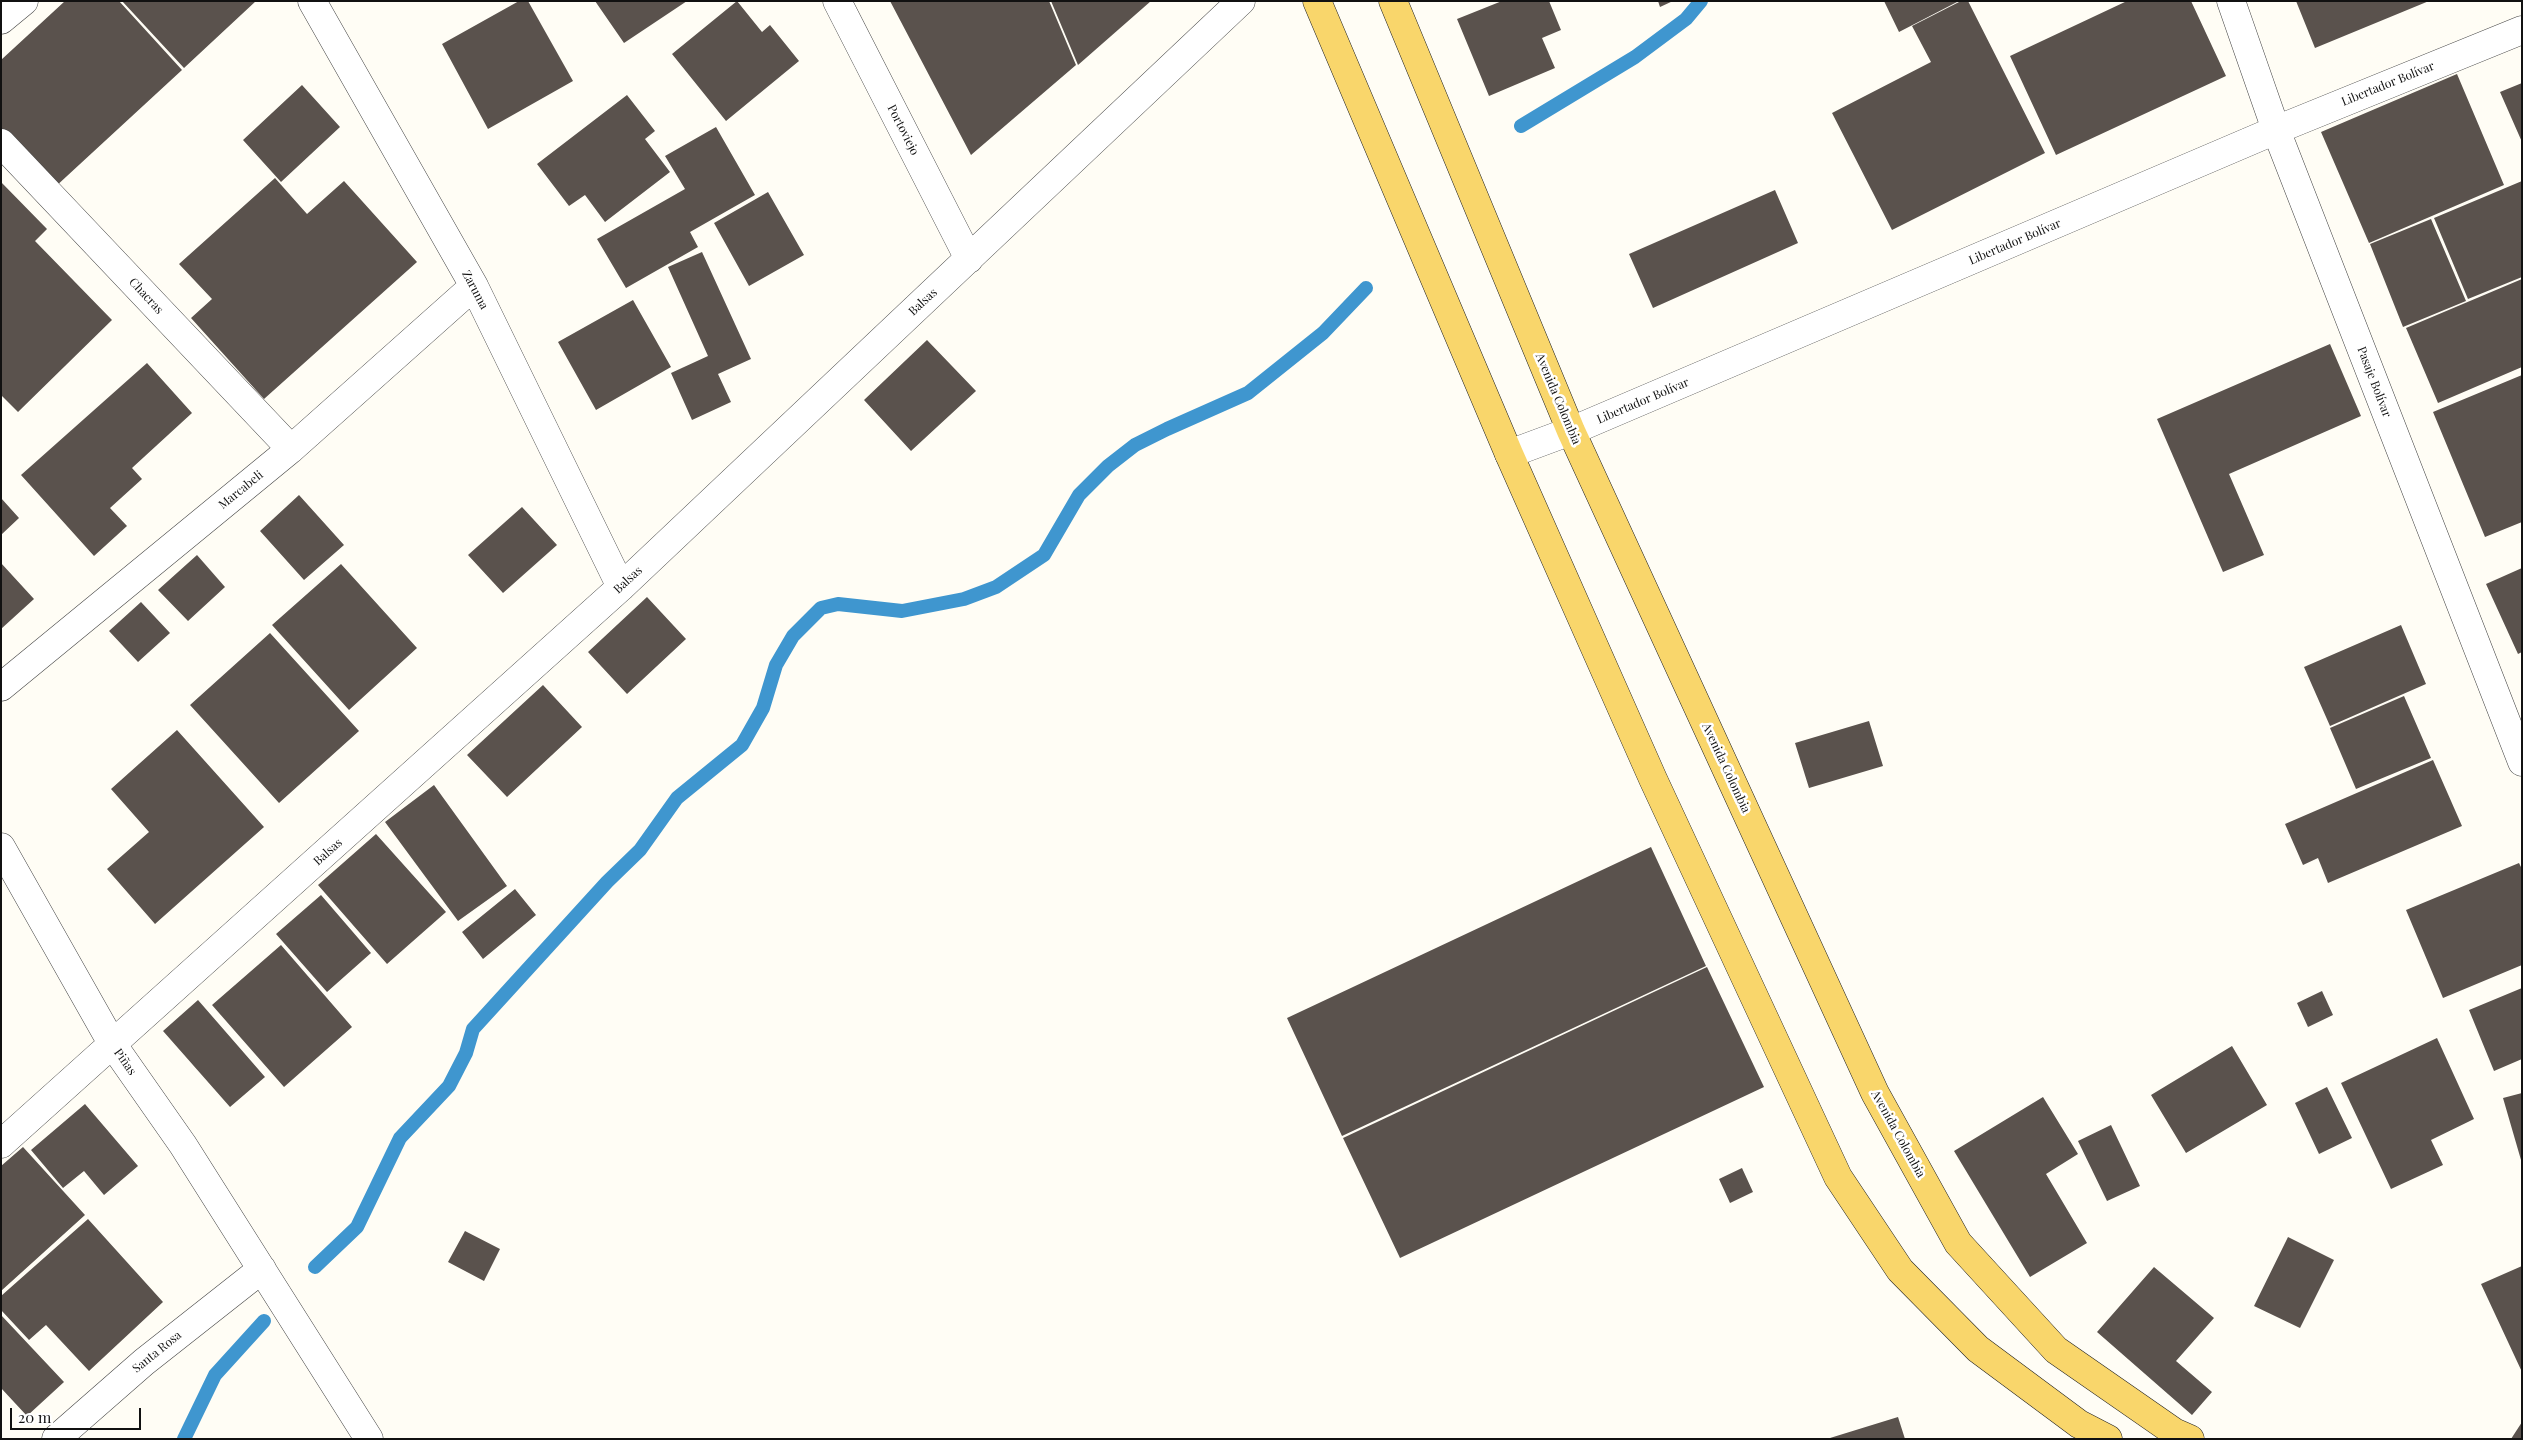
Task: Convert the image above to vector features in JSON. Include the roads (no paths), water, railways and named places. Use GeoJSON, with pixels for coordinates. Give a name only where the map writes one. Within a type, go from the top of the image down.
{"type":"FeatureCollection","features":[{"type":"Feature","properties":{"kind":"main road"},"geometry":{"type":"LineString","coordinates":[[1317,1],[1508,454],[1653,779],[1838,1177],[1900,1270],[1978,1349],[2078,1424],[2108,1439]]}},
{"type":"Feature","properties":{"kind":"main road","name":"Avenida Colombia"},"geometry":{"type":"LineString","coordinates":[[1392,1],[1571,431],[1875,1093],[1958,1243],[2056,1350],[2174,1432],[2190,1439]]}},
{"type":"Feature","properties":{"kind":"street"},"geometry":{"type":"LineString","coordinates":[[1,20],[24,1]]}},
{"type":"Feature","properties":{"kind":"street","name":"Zaruma"},"geometry":{"type":"LineString","coordinates":[[312,1],[474,286],[621,587]]}},
{"type":"Feature","properties":{"kind":"street","name":"Portoviejo"},"geometry":{"type":"LineString","coordinates":[[837,1],[969,259]]}},
{"type":"Feature","properties":{"kind":"street","name":"Balsas"},"geometry":{"type":"LineString","coordinates":[[1,1144],[621,587],[1241,1]]}},
{"type":"Feature","properties":{"kind":"street","name":"Pasaje Bolívar"},"geometry":{"type":"LineString","coordinates":[[2231,1],[2276,130],[2522,762]]}},
{"type":"Feature","properties":{"kind":"street","name":"Libertador Bolívar"},"geometry":{"type":"LineString","coordinates":[[1508,454],[1571,431],[2276,130],[2522,30]]}},
{"type":"Feature","properties":{"kind":"street","name":"Chacras"},"geometry":{"type":"LineString","coordinates":[[1,143],[291,449]]}},
{"type":"Feature","properties":{"kind":"street","name":"Marcabeli"},"geometry":{"type":"LineString","coordinates":[[1,687],[291,449],[474,286]]}},
{"type":"Feature","properties":{"kind":"street","name":"Piñas"},"geometry":{"type":"LineString","coordinates":[[1,846],[113,1045],[183,1145],[369,1439]]}},
{"type":"Feature","properties":{"kind":"street","name":"Santa Rosa"},"geometry":{"type":"LineString","coordinates":[[56,1439],[144,1362],[262,1269]]}},
{"type":"Feature","properties":{"kind":"waterway"},"geometry":{"type":"LineString","coordinates":[[1521,126],[1635,57],[1686,19],[1701,1]]}},
{"type":"Feature","properties":{"kind":"waterway"},"geometry":{"type":"LineString","coordinates":[[315,1267],[357,1227],[400,1138],[449,1086],[466,1053],[473,1029],[607,882],[640,850],[677,798],[742,745],[763,708],[776,665],[793,636],[821,608],[838,604],[902,611],[964,599],[996,587],[1044,555],[1079,495],[1108,466],[1135,445],[1248,393],[1323,333],[1366,288]]}},
{"type":"Feature","properties":{"kind":"waterway"},"geometry":{"type":"LineString","coordinates":[[184,1439],[215,1375],[264,1321]]}}]}
